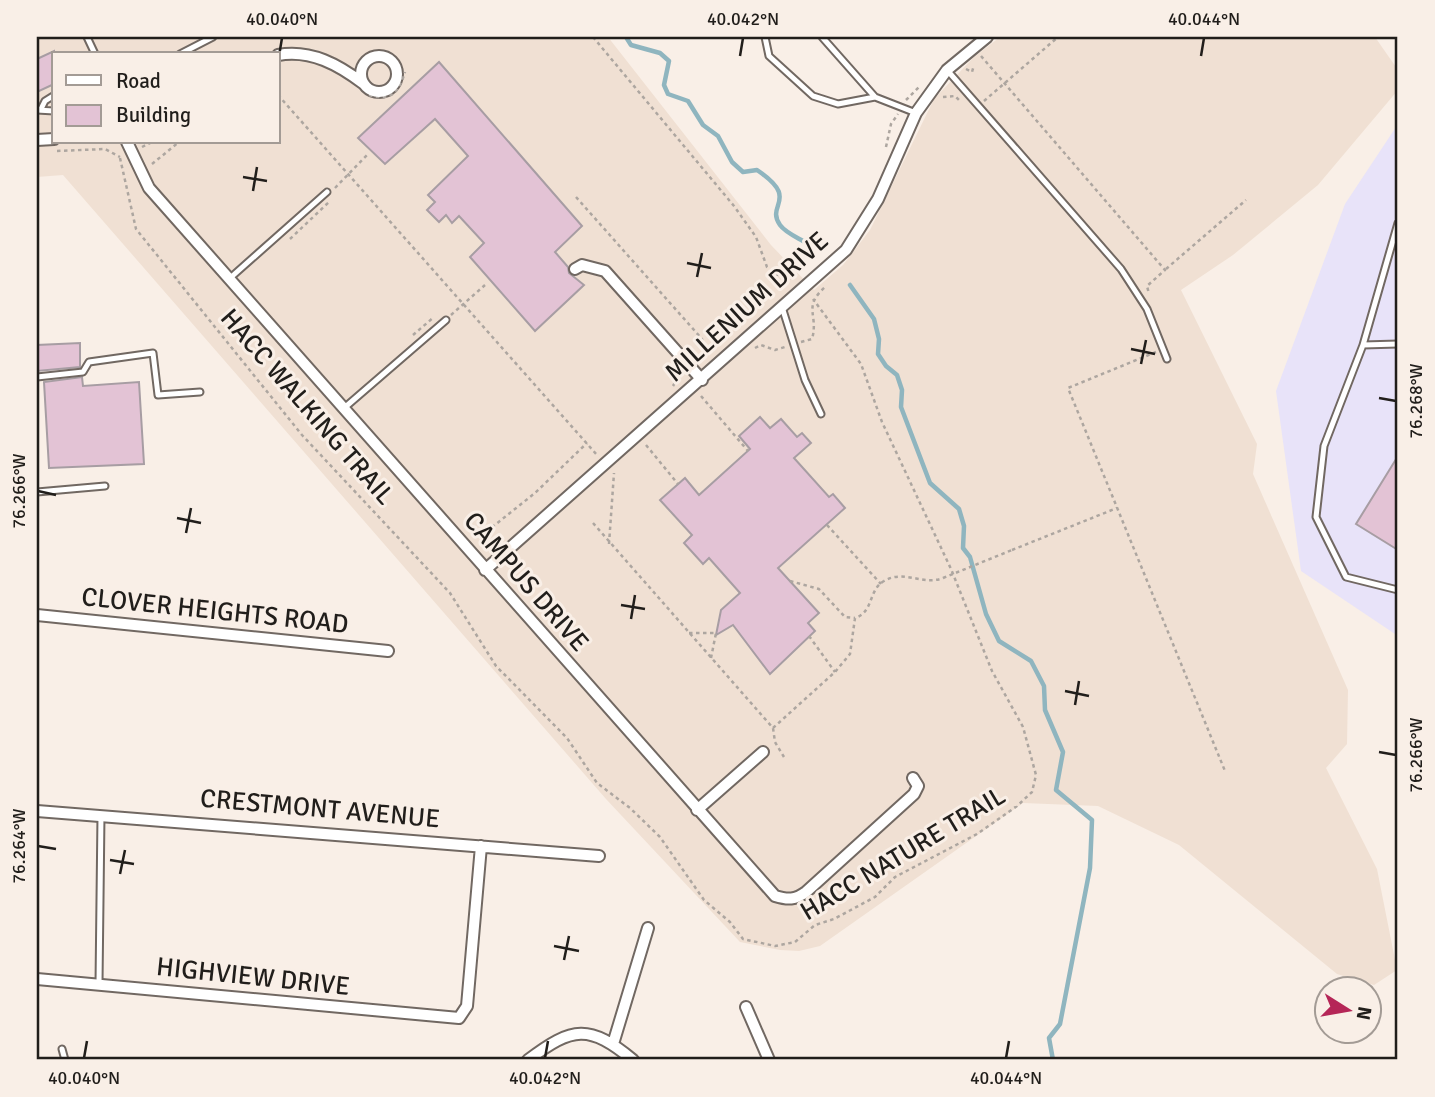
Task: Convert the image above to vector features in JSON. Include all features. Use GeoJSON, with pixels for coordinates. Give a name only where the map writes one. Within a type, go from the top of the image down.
{"type":"FeatureCollection","features":[{"type":"Feature","properties":{"kind":"street","name":"MILLENIUM DRIVE"},"geometry":{"type":"LineString","coordinates":[[485,570],[609,470],[702,380],[846,250],[865,223],[916,113],[951,67],[987,37]]}},
{"type":"Feature","properties":{"kind":"street"},"geometry":{"type":"LineString","coordinates":[[280,55],[302,53],[319,58],[365,84]]}},
{"type":"Feature","properties":{"kind":"street","name":"CAMPUS DRIVE"},"geometry":{"type":"LineString","coordinates":[[129,147],[149,188],[775,896],[787,899],[799,897],[806,892],[914,794],[918,786],[913,778]]}},
{"type":"Feature","properties":{"kind":"street"},"geometry":{"type":"LineString","coordinates":[[575,269],[583,265],[605,271],[702,380]]}},
{"type":"Feature","properties":{"kind":"street","name":"CLOVER HEIGHTS ROAD"},"geometry":{"type":"LineString","coordinates":[[37,615],[388,652]]}},
{"type":"Feature","properties":{"kind":"street"},"geometry":{"type":"LineString","coordinates":[[697,810],[763,752]]}},
{"type":"Feature","properties":{"kind":"street","name":"CRESTMONT AVENUE"},"geometry":{"type":"LineString","coordinates":[[37,811],[599,856]]}},
{"type":"Feature","properties":{"kind":"street","name":"HIGHVIEW DRIVE"},"geometry":{"type":"LineString","coordinates":[[37,979],[451,1020],[463,1015],[467,1006],[481,846]]}},
{"type":"Feature","properties":{"kind":"street"},"geometry":{"type":"LineString","coordinates":[[614,1044],[648,928]]}},
{"type":"Feature","properties":{"kind":"street"},"geometry":{"type":"LineString","coordinates":[[746,1007],[769,1060]]}},
{"type":"Feature","properties":{"kind":"street"},"geometry":{"type":"LineString","coordinates":[[528,1060],[557,1038],[581,1033],[607,1039],[632,1060]]}},
{"type":"Feature","properties":{"kind":"lane"},"geometry":{"type":"LineString","coordinates":[[184,52],[213,37]]}},
{"type":"Feature","properties":{"kind":"lane"},"geometry":{"type":"LineString","coordinates":[[765,37],[769,56],[813,96],[838,104],[875,97]]}},
{"type":"Feature","properties":{"kind":"lane"},"geometry":{"type":"LineString","coordinates":[[822,37],[875,97],[916,113]]}},
{"type":"Feature","properties":{"kind":"lane"},"geometry":{"type":"LineString","coordinates":[[951,67],[1121,269],[1147,309],[1167,359]]}},
{"type":"Feature","properties":{"kind":"lane"},"geometry":{"type":"LineString","coordinates":[[39,110],[52,97]]}},
{"type":"Feature","properties":{"kind":"lane"},"geometry":{"type":"LineString","coordinates":[[229,279],[327,192]]}},
{"type":"Feature","properties":{"kind":"lane"},"geometry":{"type":"LineString","coordinates":[[1398,223],[1363,345],[1324,446],[1316,517],[1346,578],[1398,590]]}},
{"type":"Feature","properties":{"kind":"lane"},"geometry":{"type":"LineString","coordinates":[[782,307],[805,380],[821,414]]}},
{"type":"Feature","properties":{"kind":"lane"},"geometry":{"type":"LineString","coordinates":[[343,409],[446,320]]}},
{"type":"Feature","properties":{"kind":"lane"},"geometry":{"type":"LineString","coordinates":[[1363,345],[1398,344]]}},
{"type":"Feature","properties":{"kind":"lane"},"geometry":{"type":"LineString","coordinates":[[37,377],[83,372],[89,362],[153,353],[158,395],[200,392]]}},
{"type":"Feature","properties":{"kind":"lane"},"geometry":{"type":"LineString","coordinates":[[37,492],[105,486]]}},
{"type":"Feature","properties":{"kind":"lane"},"geometry":{"type":"LineString","coordinates":[[99,985],[101,815]]}},
{"type":"Feature","properties":{"kind":"lane"},"geometry":{"type":"LineString","coordinates":[[62,1048],[65,1060]]}},
{"type":"Feature","properties":{"kind":"path"},"geometry":{"type":"LineString","coordinates":[[593,37],[740,214],[756,237],[767,267],[775,274],[797,279],[788,288]]}},
{"type":"Feature","properties":{"kind":"path"},"geometry":{"type":"LineString","coordinates":[[951,67],[972,72],[981,56],[989,50]]}},
{"type":"Feature","properties":{"kind":"path"},"geometry":{"type":"LineString","coordinates":[[981,56],[1165,270]]}},
{"type":"Feature","properties":{"kind":"path"},"geometry":{"type":"LineString","coordinates":[[885,149],[891,124],[911,92],[927,78]]}},
{"type":"Feature","properties":{"kind":"path"},"geometry":{"type":"LineString","coordinates":[[280,96],[609,470]]}},
{"type":"Feature","properties":{"kind":"path"},"geometry":{"type":"LineString","coordinates":[[152,164],[176,144]]}},
{"type":"Feature","properties":{"kind":"path"},"geometry":{"type":"LineString","coordinates":[[50,152],[105,149],[120,158],[129,147]]}},
{"type":"Feature","properties":{"kind":"path"},"geometry":{"type":"LineString","coordinates":[[349,174],[368,154]]}},
{"type":"Feature","properties":{"kind":"path","name":"HACC WALKING TRAIL"},"geometry":{"type":"LineString","coordinates":[[120,158],[136,229],[302,435],[450,593],[496,666]]}},
{"type":"Feature","properties":{"kind":"path"},"geometry":{"type":"LineString","coordinates":[[576,197],[702,339],[704,352]]}},
{"type":"Feature","properties":{"kind":"path"},"geometry":{"type":"LineString","coordinates":[[1151,300],[1147,286],[1246,200]]}},
{"type":"Feature","properties":{"kind":"path"},"geometry":{"type":"LineString","coordinates":[[464,304],[485,285]]}},
{"type":"Feature","properties":{"kind":"path","name":"HACC NATURE TRAIL"},"geometry":{"type":"LineString","coordinates":[[496,666],[567,738],[597,783],[630,808],[660,837],[704,900],[730,922],[743,939],[766,945],[796,942],[815,925],[834,919],[875,897],[895,877],[957,846],[1012,810],[1032,792],[1035,766],[1023,727],[992,671],[951,569],[882,422],[862,364],[813,299]]}},
{"type":"Feature","properties":{"kind":"path"},"geometry":{"type":"LineString","coordinates":[[672,391],[676,377],[704,352],[721,346]]}},
{"type":"Feature","properties":{"kind":"path"},"geometry":{"type":"LineString","coordinates":[[1162,350],[1068,388],[1225,771]]}},
{"type":"Feature","properties":{"kind":"path"},"geometry":{"type":"LineString","coordinates":[[701,396],[748,451]]}},
{"type":"Feature","properties":{"kind":"path"},"geometry":{"type":"LineString","coordinates":[[481,536],[536,493],[587,443]]}},
{"type":"Feature","properties":{"kind":"path"},"geometry":{"type":"LineString","coordinates":[[646,444],[678,484]]}},
{"type":"Feature","properties":{"kind":"path"},"geometry":{"type":"LineString","coordinates":[[790,581],[820,589],[845,617],[855,618],[868,609],[881,584],[900,576],[925,582],[943,578],[1117,508]]}},
{"type":"Feature","properties":{"kind":"path"},"geometry":{"type":"LineString","coordinates":[[593,523],[773,728],[775,742],[783,757]]}},
{"type":"Feature","properties":{"kind":"path"},"geometry":{"type":"LineString","coordinates":[[827,525],[881,584]]}},
{"type":"Feature","properties":{"kind":"path"},"geometry":{"type":"LineString","coordinates":[[773,728],[835,672],[853,645],[855,618]]}},
{"type":"Feature","properties":{"kind":"path"},"geometry":{"type":"LineString","coordinates":[[689,634],[716,633],[711,658]]}},
{"type":"Feature","properties":{"kind":"path"},"geometry":{"type":"LineString","coordinates":[[809,636],[835,672]]}},
{"type":"Feature","properties":{"kind":"shaded area"},"geometry":{"type":"Polygon","coordinates":[[[37,37],[608,37],[771,245],[814,290],[843,265],[870,230],[934,99],[974,57],[1000,37],[1375,37],[1398,70],[1398,90],[1318,185],[1233,255],[1181,290],[1257,444],[1253,474],[1348,690],[1347,744],[1326,768],[1377,869],[1397,970],[1382,980],[1382,974],[1337,974],[1179,845],[1098,806],[1023,803],[820,946],[799,951],[740,942],[606,799],[63,175],[37,177],[37,37]]]}},
{"type":"Feature","properties":{"kind":"shaded area"},"geometry":{"type":"Polygon","coordinates":[[[1398,124],[1398,636],[1301,571],[1276,391],[1345,204],[1398,124]]]}},
{"type":"Feature","properties":{"kind":"building"},"geometry":{"type":"Polygon","coordinates":[[[54,51],[52,85],[37,92],[37,59],[54,51]]]}},
{"type":"Feature","properties":{"kind":"building"},"geometry":{"type":"Polygon","coordinates":[[[439,62],[582,226],[555,252],[568,267],[569,273],[584,285],[535,331],[470,257],[484,243],[459,216],[452,223],[446,215],[439,222],[427,210],[435,202],[428,195],[468,156],[435,119],[385,164],[358,138],[439,62]]]}},
{"type":"Feature","properties":{"kind":"building"},"geometry":{"type":"Polygon","coordinates":[[[80,343],[80,367],[37,371],[37,345],[80,343]]]}},
{"type":"Feature","properties":{"kind":"building"},"geometry":{"type":"Polygon","coordinates":[[[82,377],[83,386],[139,382],[144,464],[49,468],[44,382],[82,377]]]}},
{"type":"Feature","properties":{"kind":"building"},"geometry":{"type":"Polygon","coordinates":[[[760,417],[770,428],[781,419],[797,437],[802,433],[811,443],[794,458],[829,497],[833,494],[845,508],[778,568],[819,613],[808,623],[815,631],[770,674],[733,625],[716,635],[721,610],[740,593],[709,558],[703,564],[684,543],[692,535],[660,500],[685,478],[699,495],[750,449],[739,436],[760,417]]]}},
{"type":"Feature","properties":{"kind":"building"},"geometry":{"type":"Polygon","coordinates":[[[1398,456],[1398,550],[1356,524],[1398,456]]]}},
{"type":"Feature","properties":{"kind":"waterway"},"geometry":{"type":"LineString","coordinates":[[626,37],[631,45],[660,53],[669,61],[664,85],[668,94],[688,101],[703,125],[718,136],[732,162],[743,172],[757,170],[770,180],[780,195],[776,212],[780,225],[803,241]]}},
{"type":"Feature","properties":{"kind":"waterway"},"geometry":{"type":"LineString","coordinates":[[850,285],[874,319],[879,339],[878,354],[886,366],[897,375],[902,390],[901,407],[930,483],[959,509],[964,526],[963,548],[970,557],[986,614],[999,641],[1031,661],[1044,686],[1045,710],[1063,752],[1056,790],[1092,820],[1090,868],[1060,1024],[1049,1038],[1053,1060]]}}]}
